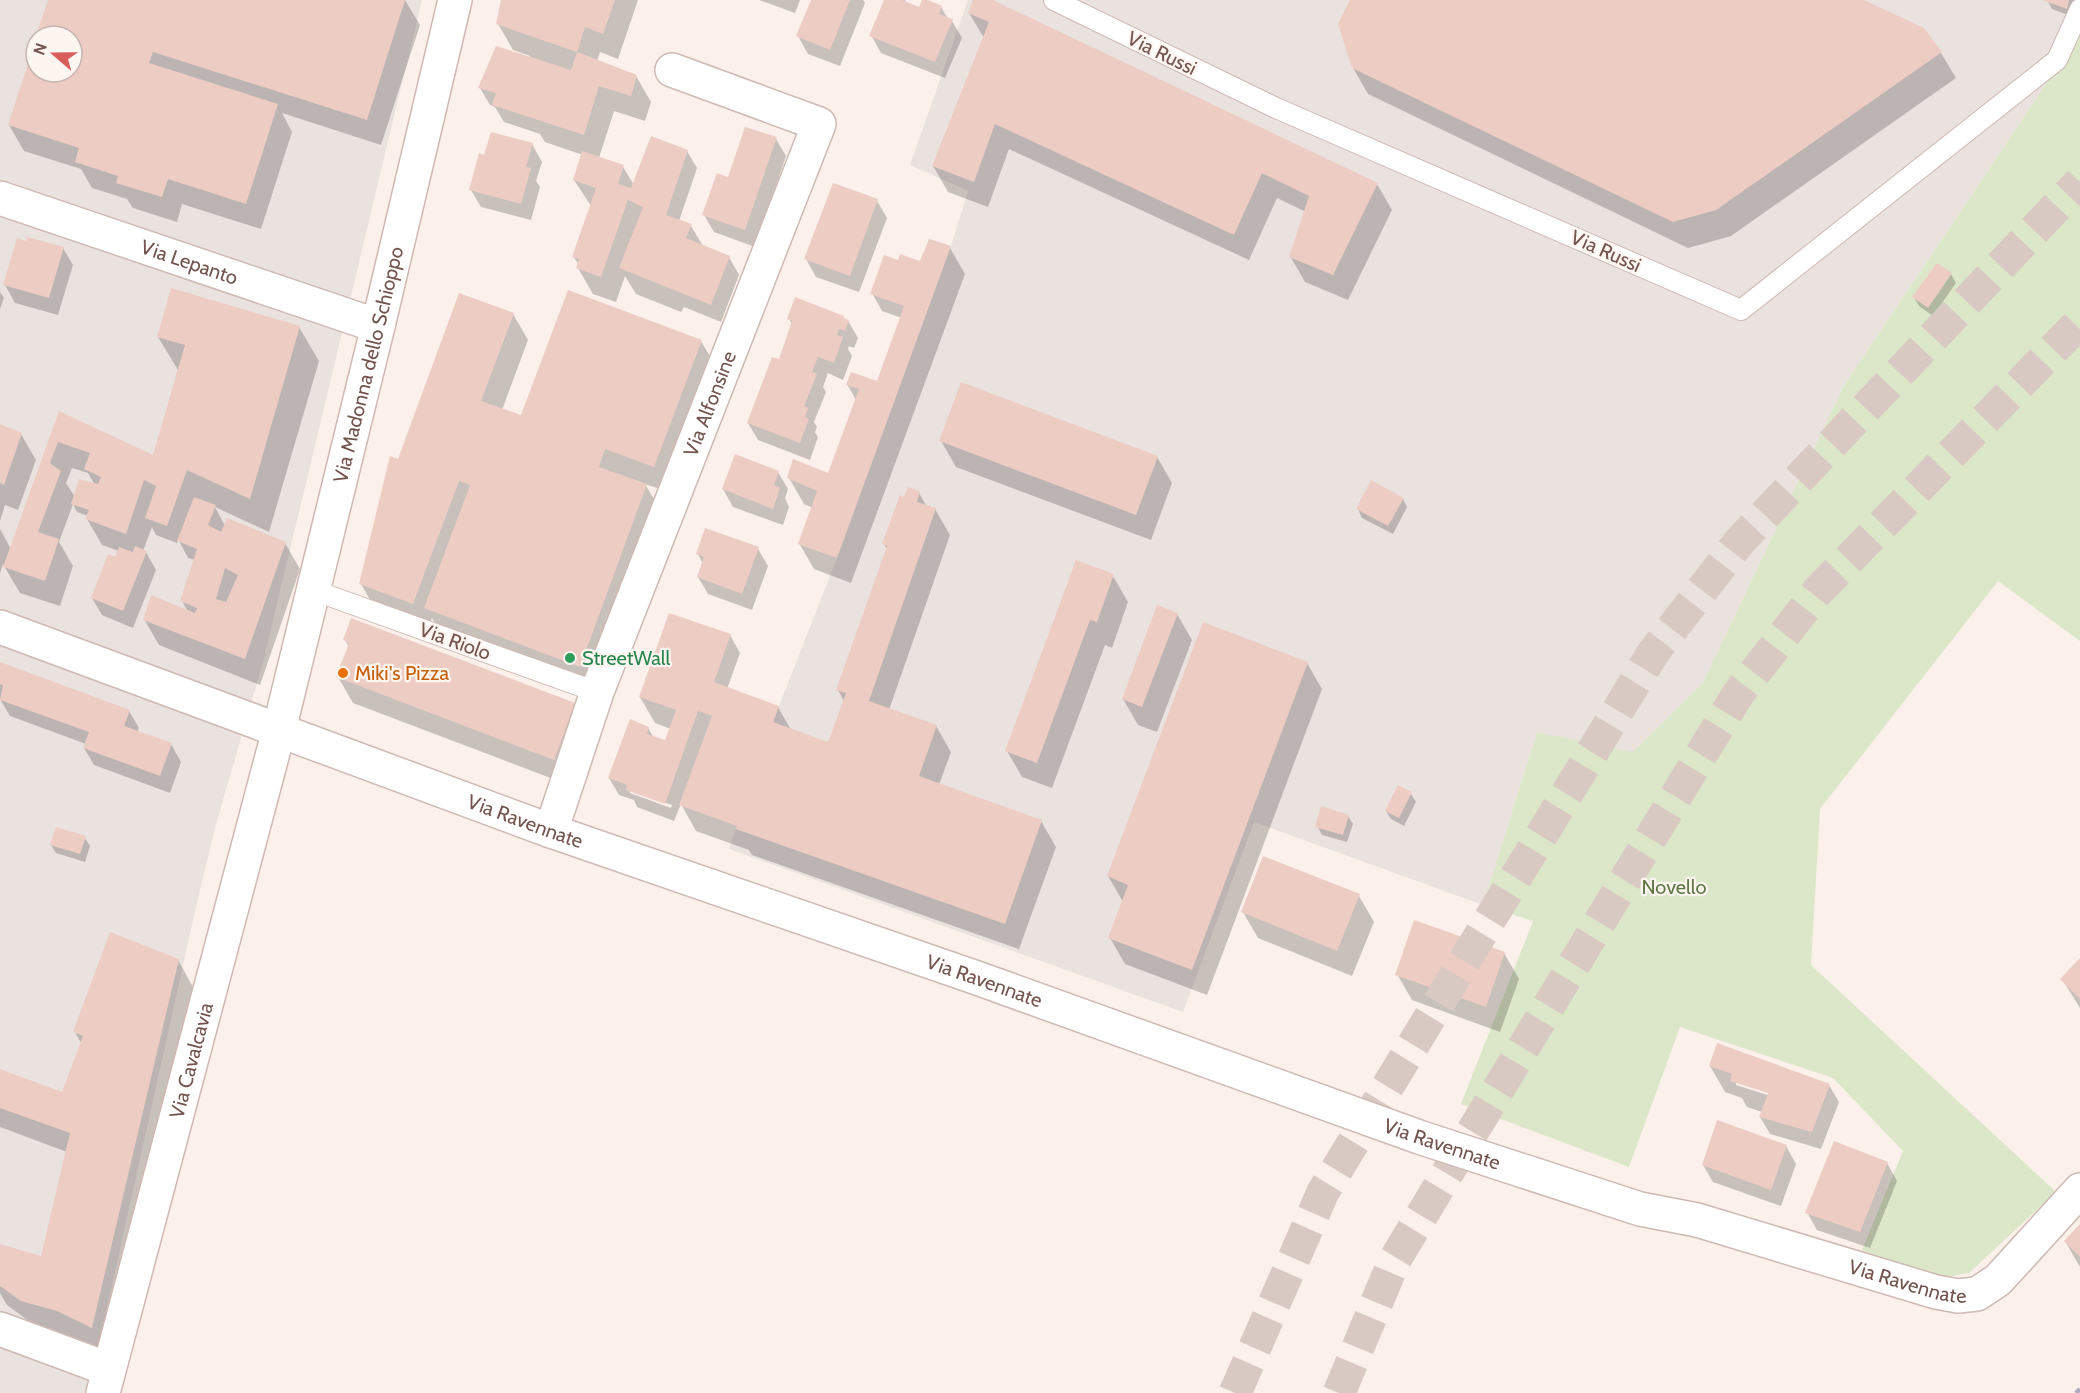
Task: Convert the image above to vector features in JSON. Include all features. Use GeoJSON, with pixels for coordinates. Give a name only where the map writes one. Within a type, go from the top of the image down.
{"type":"FeatureCollection","features":[{"type":"Feature","properties":{"kind":"street","name":"Via Madonna dello Schioppo"},"geometry":{"type":"LineString","coordinates":[[279,730],[455,0]]}},
{"type":"Feature","properties":{"kind":"street","name":"Via Alfonsine"},"geometry":{"type":"LineString","coordinates":[[551,831],[597,692],[819,124],[672,70]]}},
{"type":"Feature","properties":{"kind":"street","name":"Via Lepanto"},"geometry":{"type":"LineString","coordinates":[[0,198],[378,326]]}},
{"type":"Feature","properties":{"kind":"street","name":"Via Ravennate"},"geometry":{"type":"LineString","coordinates":[[0,627],[551,831],[977,978],[1419,1137],[1640,1209],[1697,1220],[1936,1292],[1958,1296],[1977,1294],[1998,1280],[2080,1190]]}},
{"type":"Feature","properties":{"kind":"street","name":"Via Cavalcavia"},"geometry":{"type":"LineString","coordinates":[[106,1381],[279,730]]}},
{"type":"Feature","properties":{"kind":"street"},"geometry":{"type":"LineString","coordinates":[[0,1329],[106,1381]]}},
{"type":"Feature","properties":{"kind":"lane","name":"Via Russi"},"geometry":{"type":"LineString","coordinates":[[1054,0],[1276,108],[1741,310],[2057,60],[2080,9]]}},
{"type":"Feature","properties":{"kind":"lane","name":"Via Riolo"},"geometry":{"type":"LineString","coordinates":[[313,590],[597,692]]}},
{"type":"Feature","properties":{"kind":"shaded area"},"geometry":{"type":"Polygon","coordinates":[[[0,0],[422,0],[262,666],[216,824],[198,898],[88,1393],[0,1393],[0,0]]]}},
{"type":"Feature","properties":{"kind":"shaded area"},"geometry":{"type":"Polygon","coordinates":[[[968,0],[2080,0],[2080,33],[1843,387],[1703,683],[1633,753],[1537,732],[1483,905],[1254,822],[1183,1012],[729,849],[779,706],[837,558],[951,246],[968,191],[910,165],[968,0]]]}},
{"type":"Feature","properties":{"kind":"green space","name":"Novello"},"geometry":{"type":"Polygon","coordinates":[[[2080,33],[2080,641],[1998,581],[1820,809],[1811,965],[2056,1192],[1969,1273],[1941,1278],[1887,1262],[1862,1250],[1903,1151],[1833,1078],[1680,1027],[1629,1167],[1461,1104],[1533,921],[1483,905],[1537,732],[1633,752],[1703,683],[1843,387],[2080,33]]]}},
{"type":"Feature","properties":{"kind":"building"},"geometry":{"type":"Polygon","coordinates":[[[48,0],[405,0],[367,120],[153,52],[149,63],[278,104],[246,204],[168,179],[162,197],[116,183],[118,176],[75,162],[79,148],[8,125],[24,76],[24,84],[84,84],[84,24],[40,24],[48,0]]]}},
{"type":"Feature","properties":{"kind":"building"},"geometry":{"type":"Polygon","coordinates":[[[501,0],[615,0],[603,34],[585,27],[577,52],[496,24],[501,0]]]}},
{"type":"Feature","properties":{"kind":"building"},"geometry":{"type":"Polygon","coordinates":[[[811,0],[850,0],[830,50],[796,36],[811,0]]]}},
{"type":"Feature","properties":{"kind":"building"},"geometry":{"type":"Polygon","coordinates":[[[884,0],[902,0],[919,7],[922,0],[928,0],[942,6],[939,14],[953,19],[935,62],[869,36],[884,0]]]}},
{"type":"Feature","properties":{"kind":"building"},"geometry":{"type":"Polygon","coordinates":[[[973,0],[993,0],[1378,183],[1333,275],[1289,257],[1309,196],[1262,173],[1234,235],[995,124],[974,182],[932,166],[989,22],[968,13],[973,0]]]}},
{"type":"Feature","properties":{"kind":"building"},"geometry":{"type":"Polygon","coordinates":[[[1350,0],[1864,0],[1924,28],[1942,52],[1716,210],[1673,222],[1352,68],[1338,24],[1350,0]]]}},
{"type":"Feature","properties":{"kind":"building"},"geometry":{"type":"Polygon","coordinates":[[[2042,0],[2069,0],[2067,9],[2042,0]]]}},
{"type":"Feature","properties":{"kind":"building"},"geometry":{"type":"Polygon","coordinates":[[[496,46],[571,70],[577,52],[637,75],[631,96],[599,86],[584,135],[492,105],[496,93],[478,88],[496,46]]]}},
{"type":"Feature","properties":{"kind":"building"},"geometry":{"type":"Polygon","coordinates":[[[745,127],[777,137],[745,230],[702,215],[717,173],[728,177],[745,127]]]}},
{"type":"Feature","properties":{"kind":"building"},"geometry":{"type":"Polygon","coordinates":[[[491,132],[533,143],[526,167],[531,168],[521,204],[469,190],[479,153],[484,155],[491,132]]]}},
{"type":"Feature","properties":{"kind":"building"},"geometry":{"type":"Polygon","coordinates":[[[651,136],[688,150],[666,215],[692,224],[686,238],[730,256],[711,305],[619,268],[643,207],[628,200],[601,277],[576,268],[579,259],[572,257],[596,188],[573,180],[582,151],[624,165],[618,184],[631,188],[651,136]]]}},
{"type":"Feature","properties":{"kind":"building"},"geometry":{"type":"Polygon","coordinates":[[[833,183],[878,199],[850,276],[804,259],[833,183]]]}},
{"type":"Feature","properties":{"kind":"building"},"geometry":{"type":"Polygon","coordinates":[[[27,237],[64,247],[49,298],[3,285],[17,238],[26,241],[27,237]]]}},
{"type":"Feature","properties":{"kind":"building"},"geometry":{"type":"Polygon","coordinates":[[[929,239],[951,246],[837,558],[798,544],[817,491],[787,478],[793,459],[828,473],[859,389],[846,385],[851,372],[877,381],[904,306],[870,294],[884,255],[898,260],[900,254],[920,261],[929,239]]]}},
{"type":"Feature","properties":{"kind":"building"},"geometry":{"type":"Polygon","coordinates":[[[1937,263],[1952,273],[1928,308],[1912,297],[1937,263]]]}},
{"type":"Feature","properties":{"kind":"building"},"geometry":{"type":"Polygon","coordinates":[[[171,288],[300,326],[250,499],[187,470],[167,526],[145,518],[156,486],[144,480],[126,534],[85,519],[89,510],[71,504],[79,479],[98,484],[101,477],[84,469],[90,453],[58,442],[50,463],[61,471],[38,532],[59,539],[45,581],[3,567],[59,411],[153,455],[185,345],[157,337],[171,288]]]}},
{"type":"Feature","properties":{"kind":"building"},"geometry":{"type":"Polygon","coordinates":[[[568,290],[702,340],[654,467],[605,449],[599,467],[647,484],[580,667],[424,608],[470,485],[459,481],[413,604],[359,584],[390,456],[398,459],[459,293],[514,313],[481,401],[521,415],[568,290]]]}},
{"type":"Feature","properties":{"kind":"building"},"geometry":{"type":"Polygon","coordinates":[[[795,297],[849,320],[845,331],[839,329],[837,335],[843,337],[834,363],[818,357],[812,372],[817,374],[804,406],[808,408],[805,417],[809,419],[800,443],[747,423],[772,357],[779,359],[792,321],[787,319],[795,297]]]}},
{"type":"Feature","properties":{"kind":"building"},"geometry":{"type":"Polygon","coordinates":[[[961,382],[1158,456],[1136,515],[939,441],[961,382]]]}},
{"type":"Feature","properties":{"kind":"building"},"geometry":{"type":"Polygon","coordinates":[[[0,424],[22,433],[4,485],[0,483],[0,424]]]}},
{"type":"Feature","properties":{"kind":"building"},"geometry":{"type":"Polygon","coordinates":[[[735,454],[779,471],[774,485],[780,488],[773,509],[722,489],[735,454]]]}},
{"type":"Feature","properties":{"kind":"building"},"geometry":{"type":"Polygon","coordinates":[[[1371,480],[1404,498],[1388,526],[1356,509],[1371,480]]]}},
{"type":"Feature","properties":{"kind":"building"},"geometry":{"type":"Polygon","coordinates":[[[908,487],[920,491],[917,502],[936,508],[869,701],[937,725],[919,776],[1042,820],[1005,924],[736,829],[737,826],[679,805],[712,716],[707,714],[698,711],[665,804],[626,790],[627,785],[608,778],[630,719],[649,727],[647,734],[665,740],[676,710],[639,697],[669,613],[731,634],[714,682],[779,706],[773,722],[828,742],[846,693],[836,690],[887,546],[882,544],[900,495],[904,497],[908,487]]]}},
{"type":"Feature","properties":{"kind":"building"},"geometry":{"type":"Polygon","coordinates":[[[194,497],[216,505],[208,525],[221,532],[227,518],[286,542],[245,659],[143,620],[151,595],[195,613],[197,608],[180,601],[197,549],[177,541],[194,497]],[[225,568],[216,599],[226,602],[238,575],[225,568]]]}},
{"type":"Feature","properties":{"kind":"building"},"geometry":{"type":"Polygon","coordinates":[[[705,528],[759,547],[742,594],[697,577],[704,557],[696,554],[705,528]]]}},
{"type":"Feature","properties":{"kind":"building"},"geometry":{"type":"Polygon","coordinates":[[[135,546],[147,551],[123,611],[91,598],[108,554],[115,557],[119,547],[133,552],[135,546]]]}},
{"type":"Feature","properties":{"kind":"building"},"geometry":{"type":"Polygon","coordinates":[[[1076,560],[1114,574],[1097,622],[1090,620],[1037,763],[1005,751],[1076,560]]]}},
{"type":"Feature","properties":{"kind":"building"},"geometry":{"type":"Polygon","coordinates":[[[1157,605],[1178,613],[1142,707],[1122,699],[1157,605]]]}},
{"type":"Feature","properties":{"kind":"building"},"geometry":{"type":"Polygon","coordinates":[[[351,618],[575,703],[554,760],[336,677],[349,643],[343,640],[351,618]]]}},
{"type":"Feature","properties":{"kind":"building"},"geometry":{"type":"Polygon","coordinates":[[[1203,622],[1308,662],[1192,970],[1108,938],[1128,885],[1107,876],[1203,622]]]}},
{"type":"Feature","properties":{"kind":"building"},"geometry":{"type":"Polygon","coordinates":[[[0,662],[130,710],[124,726],[172,743],[160,776],[83,748],[89,732],[0,700],[3,685],[0,684],[0,662]]]}},
{"type":"Feature","properties":{"kind":"building"},"geometry":{"type":"Polygon","coordinates":[[[1398,785],[1412,792],[1399,818],[1385,811],[1398,785]]]}},
{"type":"Feature","properties":{"kind":"building"},"geometry":{"type":"Polygon","coordinates":[[[1321,806],[1349,815],[1343,835],[1315,827],[1321,806]]]}},
{"type":"Feature","properties":{"kind":"building"},"geometry":{"type":"Polygon","coordinates":[[[56,827],[86,836],[80,854],[50,845],[56,827]]]}},
{"type":"Feature","properties":{"kind":"building"},"geometry":{"type":"Polygon","coordinates":[[[1263,856],[1360,894],[1337,951],[1241,912],[1263,856]]]}},
{"type":"Feature","properties":{"kind":"building"},"geometry":{"type":"Polygon","coordinates":[[[1414,920],[1505,952],[1486,1007],[1395,975],[1414,920]]]}},
{"type":"Feature","properties":{"kind":"building"},"geometry":{"type":"Polygon","coordinates":[[[110,932],[179,959],[92,1328],[57,1311],[21,1301],[0,1286],[0,1244],[41,1256],[70,1133],[0,1108],[0,1069],[62,1092],[83,1036],[73,1032],[110,932]]]}},
{"type":"Feature","properties":{"kind":"building"},"geometry":{"type":"Polygon","coordinates":[[[2080,958],[2080,999],[2060,979],[2080,958]]]}},
{"type":"Feature","properties":{"kind":"building"},"geometry":{"type":"Polygon","coordinates":[[[1717,1043],[1830,1084],[1812,1132],[1759,1117],[1768,1093],[1730,1081],[1732,1074],[1709,1066],[1717,1043]]]}},
{"type":"Feature","properties":{"kind":"building"},"geometry":{"type":"Polygon","coordinates":[[[1717,1120],[1787,1145],[1771,1190],[1702,1165],[1717,1120]]]}},
{"type":"Feature","properties":{"kind":"building"},"geometry":{"type":"Polygon","coordinates":[[[1834,1141],[1888,1162],[1860,1232],[1805,1213],[1834,1141]]]}},
{"type":"Feature","properties":{"kind":"building"},"geometry":{"type":"Polygon","coordinates":[[[2080,1224],[2080,1257],[2064,1241],[2080,1224]]]}},
{"type":"Feature","properties":{"kind":"tunnel"},"geometry":{"type":"LineString","coordinates":[[1235,1393],[1323,1192],[1653,653],[1740,541],[2080,182]]}},
{"type":"Feature","properties":{"kind":"tunnel"},"geometry":{"type":"LineString","coordinates":[[1339,1393],[1394,1261],[1738,694],[1818,591],[2080,322]]}},
{"type":"Feature","properties":{"kind":"railway"},"geometry":{"type":"LineString","coordinates":[[2076,1393],[2080,1389]]}},
{"type":"Feature","properties":{"kind":"place","name":"StreetWall"},"geometry":{"type":"Point","coordinates":[570,658]}},
{"type":"Feature","properties":{"kind":"place","name":"Miki's Pizza"},"geometry":{"type":"Point","coordinates":[343,673]}}]}
